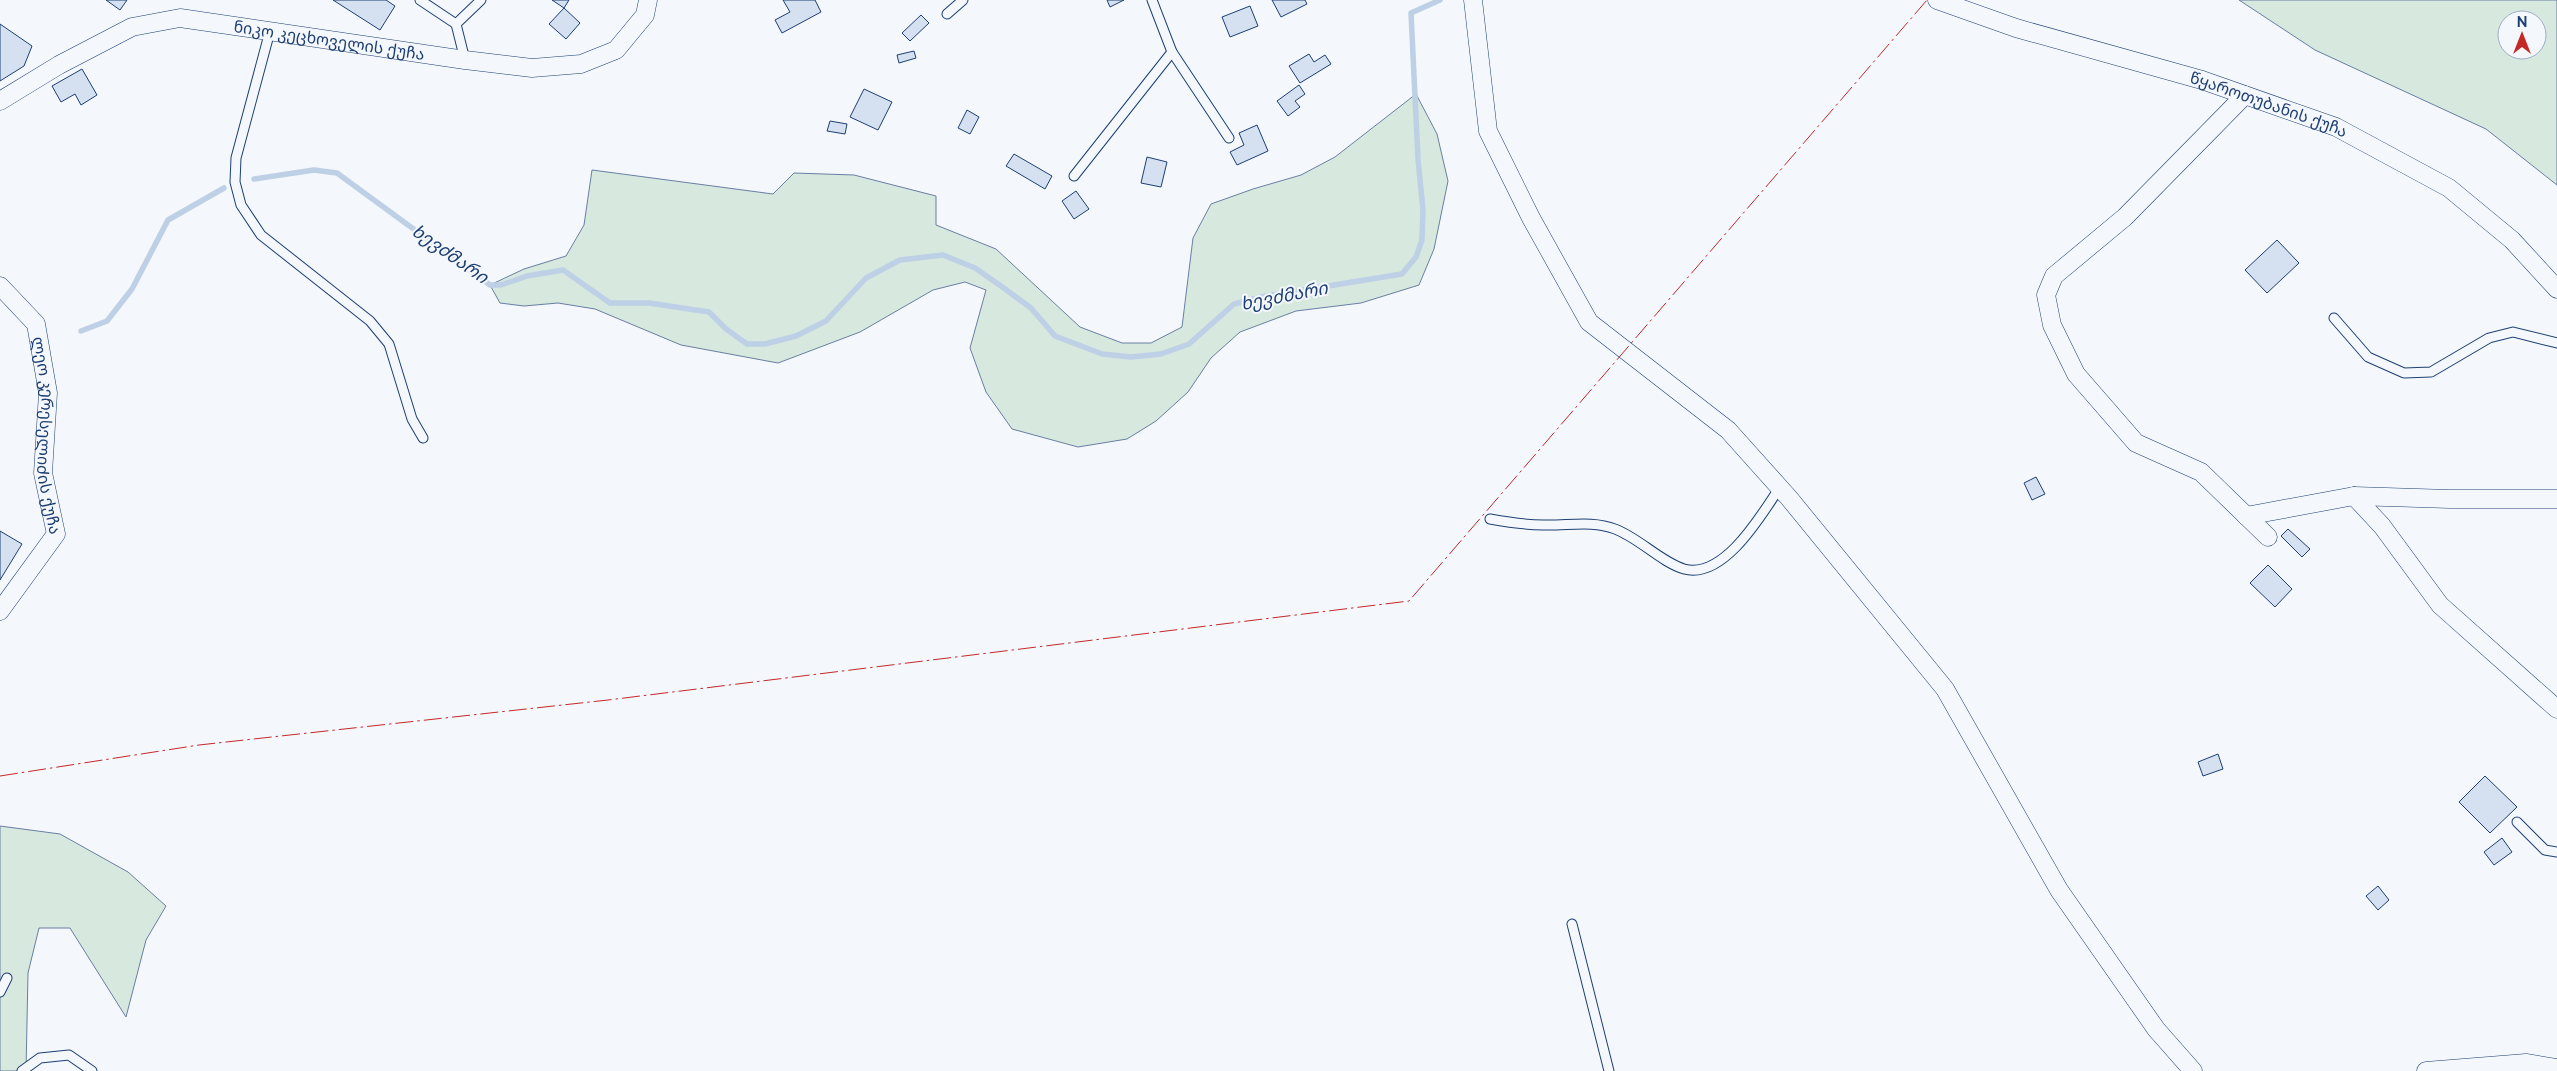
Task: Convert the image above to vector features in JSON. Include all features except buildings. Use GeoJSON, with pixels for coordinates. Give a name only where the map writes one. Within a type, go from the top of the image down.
{"type":"FeatureCollection","features":[{"type":"Feature","properties":{"kind":"street","name":"ნიკო კეცხოველის ქუჩა"},"geometry":{"type":"LineString","coordinates":[[0,101],[59,65],[132,27],[180,18],[465,60],[532,68],[581,64],[616,50],[645,15],[648,0]]}},
{"type":"Feature","properties":{"kind":"street"},"geometry":{"type":"LineString","coordinates":[[1473,0],[1488,131],[1531,218],[1589,322],[1728,430],[1780,487],[1945,689],[2059,890],[2156,1029],[2193,1071]]}},
{"type":"Feature","properties":{"kind":"street","name":"წყაროთუბანის ქუჩა"},"geometry":{"type":"LineString","coordinates":[[1937,0],[2016,28],[2202,80],[2336,127],[2449,188],[2512,240],[2557,289]]}},
{"type":"Feature","properties":{"kind":"street"},"geometry":{"type":"LineString","coordinates":[[2246,95],[2125,217],[2054,276],[2046,295],[2052,325],[2076,374],[2136,443],[2201,472],[2268,537]]}},
{"type":"Feature","properties":{"kind":"street","name":"ლეო კერესელიძის ქუჩა"},"geometry":{"type":"LineString","coordinates":[[0,286],[36,324],[48,392],[43,473],[56,534],[0,611]]}},
{"type":"Feature","properties":{"kind":"street"},"geometry":{"type":"LineString","coordinates":[[2246,516],[2354,496],[2450,499],[2557,498]]}},
{"type":"Feature","properties":{"kind":"street"},"geometry":{"type":"LineString","coordinates":[[2354,496],[2382,526],[2440,605],[2467,632],[2557,709]]}},
{"type":"Feature","properties":{"kind":"street"},"geometry":{"type":"LineString","coordinates":[[2426,1071],[2526,1063],[2557,1068]]}},
{"type":"Feature","properties":{"kind":"lane"},"geometry":{"type":"LineString","coordinates":[[420,0],[456,24],[465,60]]}},
{"type":"Feature","properties":{"kind":"lane"},"geometry":{"type":"LineString","coordinates":[[456,24],[481,0]]}},
{"type":"Feature","properties":{"kind":"lane"},"geometry":{"type":"LineString","coordinates":[[947,14],[963,0]]}},
{"type":"Feature","properties":{"kind":"lane"},"geometry":{"type":"LineString","coordinates":[[1152,0],[1172,52],[1230,138]]}},
{"type":"Feature","properties":{"kind":"lane"},"geometry":{"type":"LineString","coordinates":[[270,31],[236,158],[235,182],[241,205],[261,235],[370,321],[389,344],[412,419],[423,438]]}},
{"type":"Feature","properties":{"kind":"lane"},"geometry":{"type":"LineString","coordinates":[[1074,176],[1172,52]]}},
{"type":"Feature","properties":{"kind":"lane"},"geometry":{"type":"LineString","coordinates":[[2334,318],[2368,357],[2404,373],[2431,372],[2489,338],[2513,332],[2557,343]]}},
{"type":"Feature","properties":{"kind":"lane"},"geometry":{"type":"LineString","coordinates":[[1490,519],[1542,525],[1594,524],[1615,529],[1685,569],[1704,569],[1727,555],[1753,529],[1780,487]]}},
{"type":"Feature","properties":{"kind":"lane"},"geometry":{"type":"LineString","coordinates":[[2517,822],[2545,850],[2557,852]]}},
{"type":"Feature","properties":{"kind":"lane"},"geometry":{"type":"LineString","coordinates":[[1572,924],[1609,1071]]}},
{"type":"Feature","properties":{"kind":"lane"},"geometry":{"type":"LineString","coordinates":[[0,992],[7,978]]}},
{"type":"Feature","properties":{"kind":"lane"},"geometry":{"type":"LineString","coordinates":[[22,1071],[40,1058],[69,1055],[92,1071]]}},
{"type":"Feature","properties":{"kind":"shaded area"},"geometry":{"type":"Polygon","coordinates":[[[2239,0],[2557,0],[2557,185],[2486,129],[2315,50],[2239,0]]]}},
{"type":"Feature","properties":{"kind":"shaded area"},"geometry":{"type":"Polygon","coordinates":[[[1416,94],[1437,134],[1448,181],[1434,249],[1419,285],[1361,303],[1296,311],[1240,332],[1211,358],[1188,392],[1156,421],[1127,439],[1078,447],[1012,429],[986,392],[970,348],[986,290],[965,282],[933,290],[860,332],[778,363],[681,345],[595,309],[558,303],[524,306],[500,303],[490,285],[524,269],[566,256],[584,225],[592,170],[773,194],[794,173],[854,175],[936,196],[936,225],[996,249],[1080,327],[1122,343],[1151,343],[1182,327],[1193,238],[1211,204],[1301,175],[1335,157],[1416,94]]]}},
{"type":"Feature","properties":{"kind":"shaded area"},"geometry":{"type":"Polygon","coordinates":[[[0,826],[60,834],[128,872],[166,906],[146,940],[126,1017],[70,928],[39,928],[28,973],[26,1071],[0,1071],[0,826]]]}},
{"type":"Feature","properties":{"kind":"waterway","name":"ხევძმარი"},"geometry":{"type":"LineString","coordinates":[[254,179],[314,170],[337,173],[490,285],[501,285],[527,276],[563,270],[610,303],[649,303],[709,312],[726,329],[747,344],[765,344],[796,336],[826,321],[866,278],[900,260],[943,255],[975,268],[1001,286],[1031,308],[1055,336],[1102,354],[1131,357],[1161,354],[1189,344],[1234,304],[1266,296],[1402,274],[1416,257],[1422,240],[1423,210],[1418,159],[1411,13],[1440,0]]}},
{"type":"Feature","properties":{"kind":"waterway","name":"ხევძმარი"},"geometry":{"type":"LineString","coordinates":[[81,331],[107,321],[132,289],[168,220],[224,188]]}},
{"type":"Feature","properties":{"kind":"power"},"geometry":{"type":"LineString","coordinates":[[0,776],[199,745],[608,700],[1409,601],[1927,0]]}}]}
